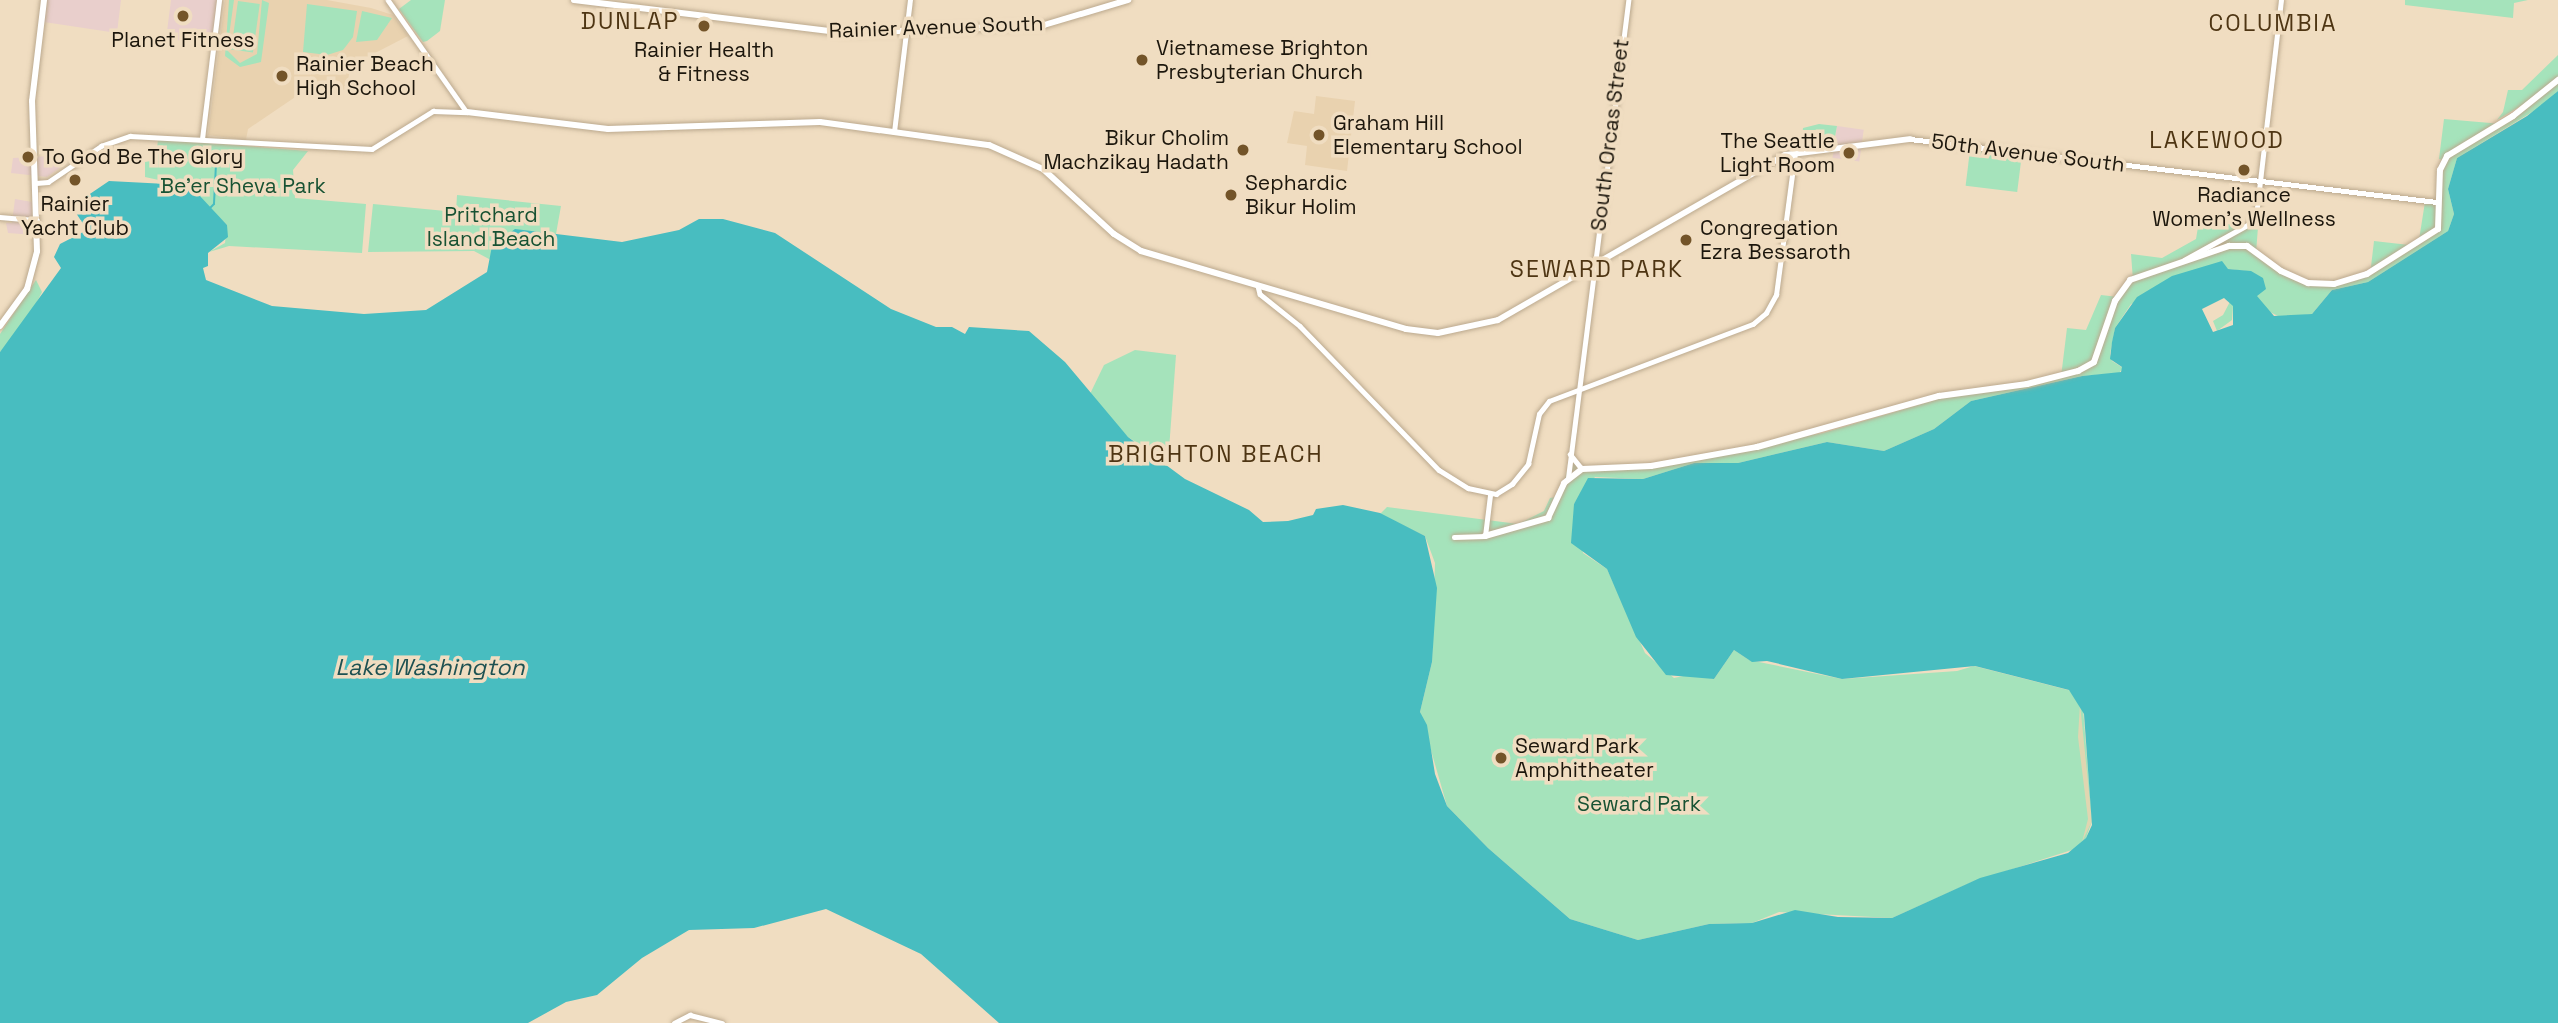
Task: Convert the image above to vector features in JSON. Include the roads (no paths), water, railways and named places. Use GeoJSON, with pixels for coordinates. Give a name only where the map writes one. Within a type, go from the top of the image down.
{"type":"FeatureCollection","features":[{"type":"Feature","properties":{"kind":"main road"},"geometry":{"type":"LineString","coordinates":[[0,326],[30,280],[38,220],[32,101],[44,0]]}},
{"type":"Feature","properties":{"kind":"main road","name":"Rainier Avenue South"},"geometry":{"type":"LineString","coordinates":[[574,0],[836,32],[1050,24],[1128,0]]}},
{"type":"Feature","properties":{"kind":"main road"},"geometry":{"type":"LineString","coordinates":[[1486,536],[1548,518],[1568,478],[1582,470],[1652,465],[1755,447],[1939,396],[2027,384],[2078,371],[2094,362],[2115,301],[2126,283],[2183,260],[2244,245],[2297,280],[2345,281],[2378,269],[2436,232],[2441,219],[2437,202],[2447,156],[2513,116],[2558,80]]}},
{"type":"Feature","properties":{"kind":"main road"},"geometry":{"type":"LineString","coordinates":[[467,112],[602,129],[807,122],[989,145],[1043,169],[1133,247],[1411,330],[1446,333],[1492,323],[1796,152],[1910,139]]}},
{"type":"Feature","properties":{"kind":"street"},"geometry":{"type":"LineString","coordinates":[[202,139],[219,0]]}},
{"type":"Feature","properties":{"kind":"street"},"geometry":{"type":"LineString","coordinates":[[388,0],[467,112]]}},
{"type":"Feature","properties":{"kind":"street"},"geometry":{"type":"LineString","coordinates":[[894,132],[910,0]]}},
{"type":"Feature","properties":{"kind":"street","name":"South Orcas Street"},"geometry":{"type":"LineString","coordinates":[[1568,478],[1569,449],[1628,0]]}},
{"type":"Feature","properties":{"kind":"street"},"geometry":{"type":"LineString","coordinates":[[2183,260],[2251,223],[2260,181],[2281,0]]}},
{"type":"Feature","properties":{"kind":"street"},"geometry":{"type":"LineString","coordinates":[[36,184],[48,181],[118,139],[142,135],[372,149],[434,111],[467,112]]}},
{"type":"Feature","properties":{"kind":"street","name":"50th Avenue South"},"geometry":{"type":"LineString","coordinates":[[1910,139],[2437,202]]}},
{"type":"Feature","properties":{"kind":"street"},"geometry":{"type":"LineString","coordinates":[[1258,286],[1261,294],[1300,326],[1436,467],[1460,485],[1490,495],[1509,486],[1528,464],[1543,406],[1577,390],[1753,324],[1771,307],[1777,289],[1796,152]]}},
{"type":"Feature","properties":{"kind":"street"},"geometry":{"type":"LineString","coordinates":[[21,219],[30,218],[37,206]]}},
{"type":"Feature","properties":{"kind":"street"},"geometry":{"type":"LineString","coordinates":[[0,217],[38,220]]}},
{"type":"Feature","properties":{"kind":"street"},"geometry":{"type":"LineString","coordinates":[[1569,449],[1582,470]]}},
{"type":"Feature","properties":{"kind":"street"},"geometry":{"type":"LineString","coordinates":[[1454,537],[1486,536],[1490,495]]}},
{"type":"Feature","properties":{"kind":"street"},"geometry":{"type":"LineString","coordinates":[[674,1023],[690,1016],[722,1023]]}},
{"type":"Feature","properties":{"kind":"water","name":"Lake Washington"},"geometry":{"type":"Polygon","coordinates":[[[2558,91],[2558,1023],[999,1023],[921,954],[826,909],[754,928],[689,930],[642,958],[597,995],[566,1002],[528,1023],[0,1023],[0,352],[61,268],[54,257],[60,244],[87,230],[67,199],[72,197],[78,202],[109,181],[186,185],[227,225],[228,237],[208,253],[208,266],[203,268],[206,280],[272,306],[364,314],[426,310],[487,272],[492,246],[515,229],[622,242],[679,230],[699,219],[723,219],[775,233],[891,309],[936,327],[952,327],[965,334],[969,327],[1029,331],[1065,362],[1128,437],[1185,479],[1249,510],[1263,522],[1288,521],[1313,515],[1316,509],[1343,505],[1380,513],[1425,536],[1437,588],[1432,662],[1420,712],[1427,725],[1435,774],[1447,806],[1488,848],[1570,919],[1638,940],[1709,924],[1752,923],[1795,910],[1838,917],[1892,918],[1980,878],[2068,853],[2086,838],[2092,825],[2084,714],[2069,690],[1975,666],[1842,679],[1767,661],[1752,662],[1734,650],[1714,679],[1666,675],[1636,637],[1607,569],[1571,543],[1574,504],[1588,478],[1643,479],[1694,463],[1738,463],[1827,442],[1884,451],[1934,429],[1971,401],[2082,376],[2121,372],[2122,367],[2110,359],[2112,342],[2115,328],[2137,297],[2172,276],[2222,261],[2228,269],[2251,271],[2263,278],[2266,289],[2257,296],[2274,316],[2312,314],[2332,290],[2368,282],[2448,231],[2454,214],[2448,189],[2457,158],[2527,116],[2558,91]],[[2224,298],[2202,309],[2213,332],[2233,325],[2233,306],[2224,298]]]}},
{"type":"Feature","properties":{"kind":"waterway"},"geometry":{"type":"LineString","coordinates":[[208,153],[216,164],[214,204],[210,208]]}},
{"type":"Feature","properties":{"kind":"place","name":"Planet Fitness"},"geometry":{"type":"Point","coordinates":[183,16]}},
{"type":"Feature","properties":{"kind":"place","name":"Rainier Health & Fitness"},"geometry":{"type":"Point","coordinates":[704,26]}},
{"type":"Feature","properties":{"kind":"place","name":"Vietnamese Brighton Presbyterian Church"},"geometry":{"type":"Point","coordinates":[1142,60]}},
{"type":"Feature","properties":{"kind":"place","name":"Rainier Beach High School"},"geometry":{"type":"Point","coordinates":[282,76]}},
{"type":"Feature","properties":{"kind":"place","name":"Graham Hill Elementary School"},"geometry":{"type":"Point","coordinates":[1319,135]}},
{"type":"Feature","properties":{"kind":"place","name":"Bikur Cholim Machzikay Hadath"},"geometry":{"type":"Point","coordinates":[1243,150]}},
{"type":"Feature","properties":{"kind":"place","name":"The Seattle Light Room"},"geometry":{"type":"Point","coordinates":[1849,153]}},
{"type":"Feature","properties":{"kind":"place","name":"To God Be The Glory"},"geometry":{"type":"Point","coordinates":[28,157]}},
{"type":"Feature","properties":{"kind":"place","name":"Radiance Women's Wellness"},"geometry":{"type":"Point","coordinates":[2244,170]}},
{"type":"Feature","properties":{"kind":"place","name":"Rainier Yacht Club"},"geometry":{"type":"Point","coordinates":[75,180]}},
{"type":"Feature","properties":{"kind":"place","name":"Sephardic Bikur Holim"},"geometry":{"type":"Point","coordinates":[1231,195]}},
{"type":"Feature","properties":{"kind":"place","name":"Congregation Ezra Bessaroth"},"geometry":{"type":"Point","coordinates":[1686,240]}},
{"type":"Feature","properties":{"kind":"place","name":"Seward Park Amphitheater"},"geometry":{"type":"Point","coordinates":[1501,758]}},
{"type":"Feature","properties":{"kind":"district","name":"DUNLAP"},"geometry":{"type":"Point","coordinates":[630,21]}},
{"type":"Feature","properties":{"kind":"district","name":"COLUMBIA"},"geometry":{"type":"Point","coordinates":[2273,23]}},
{"type":"Feature","properties":{"kind":"district","name":"LAKEWOOD"},"geometry":{"type":"Point","coordinates":[2217,140]}},
{"type":"Feature","properties":{"kind":"district","name":"SEWARD PARK"},"geometry":{"type":"Point","coordinates":[1597,269]}},
{"type":"Feature","properties":{"kind":"district","name":"BRIGHTON BEACH"},"geometry":{"type":"Point","coordinates":[1216,454]}},
{"type":"Feature","properties":{"kind":"park label","name":"Be'er Sheva Park"},"geometry":{"type":"Point","coordinates":[243,186]}},
{"type":"Feature","properties":{"kind":"park label","name":"Pritchard Island Beach"},"geometry":{"type":"Point","coordinates":[491,227]}},
{"type":"Feature","properties":{"kind":"park label","name":"Seward Park"},"geometry":{"type":"Point","coordinates":[1639,804]}}]}
